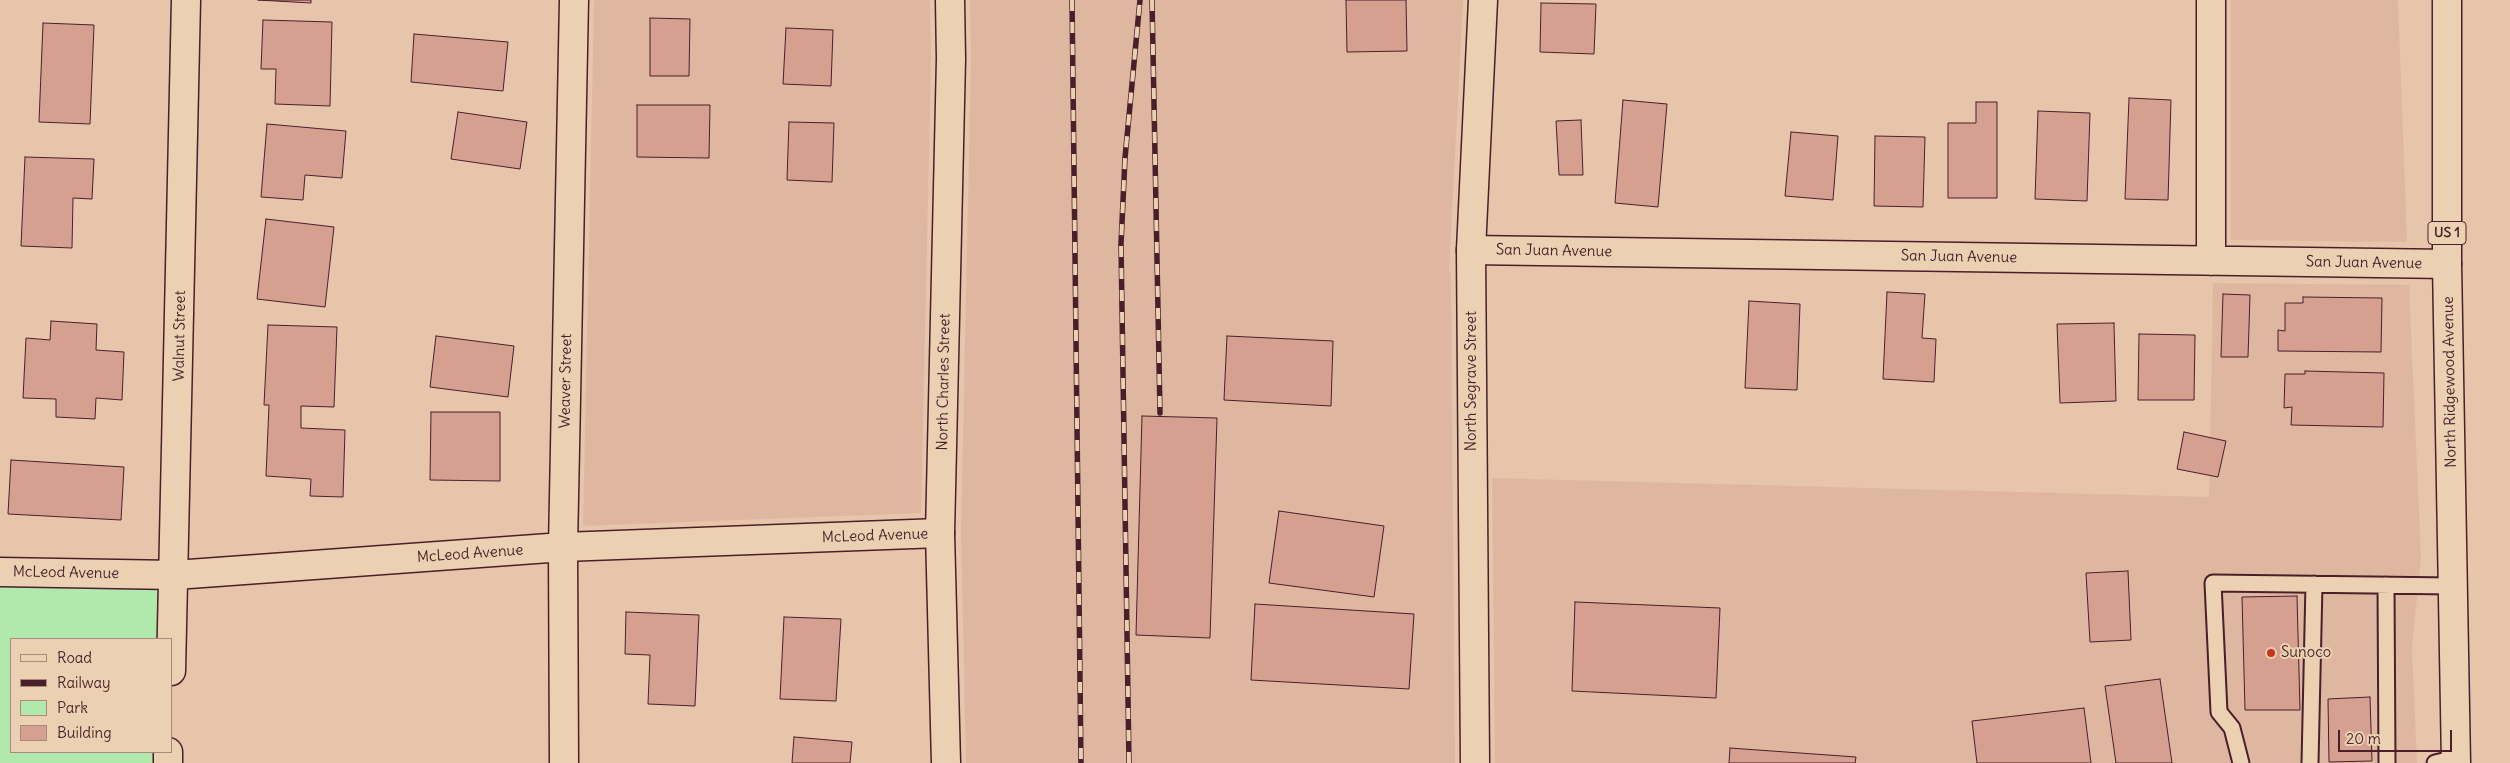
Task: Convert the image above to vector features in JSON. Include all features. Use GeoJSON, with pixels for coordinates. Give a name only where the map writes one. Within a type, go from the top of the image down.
{"type":"FeatureCollection","features":[{"type":"Feature","properties":{"kind":"street","name":"Walnut Street"},"geometry":{"type":"LineString","coordinates":[[172,647],[186,0]]}},
{"type":"Feature","properties":{"kind":"street","name":"Weaver Street"},"geometry":{"type":"LineString","coordinates":[[564,763],[563,547],[574,0]]}},
{"type":"Feature","properties":{"kind":"street","name":"North Charles Street"},"geometry":{"type":"LineString","coordinates":[[946,763],[940,533],[951,59],[950,0]]}},
{"type":"Feature","properties":{"kind":"street","name":"North Segrave Street"},"geometry":{"type":"LineString","coordinates":[[1475,763],[1471,250],[1483,0]]}},
{"type":"Feature","properties":{"kind":"street"},"geometry":{"type":"LineString","coordinates":[[2211,0],[2212,261]]}},
{"type":"Feature","properties":{"kind":"street","name":"North Ridgewood Avenue"},"geometry":{"type":"LineString","coordinates":[[2447,0],[2448,264],[2453,586],[2449,761]]}},
{"type":"Feature","properties":{"kind":"street","name":"San Juan Avenue"},"geometry":{"type":"LineString","coordinates":[[1471,250],[2448,264]]}},
{"type":"Feature","properties":{"kind":"street","name":"McLeod Avenue"},"geometry":{"type":"LineString","coordinates":[[0,572],[175,575],[563,547],[940,533]]}},
{"type":"Feature","properties":{"kind":"lane"},"geometry":{"type":"LineString","coordinates":[[2241,763],[2232,728],[2219,712],[2213,582],[2453,586]]}},
{"type":"Feature","properties":{"kind":"lane"},"geometry":{"type":"LineString","coordinates":[[2310,763],[2314,584]]}},
{"type":"Feature","properties":{"kind":"lane"},"geometry":{"type":"LineString","coordinates":[[2386,585],[2387,763]]}},
{"type":"Feature","properties":{"kind":"shaded area"},"geometry":{"type":"Polygon","coordinates":[[[594,0],[930,0],[931,62],[921,513],[583,526],[594,0]]]}},
{"type":"Feature","properties":{"kind":"shaded area"},"geometry":{"type":"Polygon","coordinates":[[[970,0],[1463,0],[1449,271],[1451,272],[1455,763],[966,763],[961,532],[971,58],[970,0]]]}},
{"type":"Feature","properties":{"kind":"shaded area"},"geometry":{"type":"Polygon","coordinates":[[[2231,0],[2398,0],[2407,242],[2231,240],[2231,0]]]}},
{"type":"Feature","properties":{"kind":"shaded area"},"geometry":{"type":"Polygon","coordinates":[[[2213,283],[2409,285],[2421,558],[2412,647],[2417,763],[1495,763],[1492,478],[2209,497],[2213,283]]]}},
{"type":"Feature","properties":{"kind":"green space"},"geometry":{"type":"Polygon","coordinates":[[[0,572],[175,575],[171,638],[10,638],[10,753],[168,753],[168,763],[0,763],[0,572]]]}},
{"type":"Feature","properties":{"kind":"building"},"geometry":{"type":"Polygon","coordinates":[[[258,0],[311,0],[311,3],[258,0]]]}},
{"type":"Feature","properties":{"kind":"building"},"geometry":{"type":"Polygon","coordinates":[[[1346,0],[1406,0],[1407,51],[1347,52],[1346,0]]]}},
{"type":"Feature","properties":{"kind":"building"},"geometry":{"type":"Polygon","coordinates":[[[1541,3],[1596,4],[1594,54],[1540,52],[1541,3]]]}},
{"type":"Feature","properties":{"kind":"building"},"geometry":{"type":"Polygon","coordinates":[[[650,18],[690,19],[689,76],[650,76],[650,18]]]}},
{"type":"Feature","properties":{"kind":"building"},"geometry":{"type":"Polygon","coordinates":[[[263,20],[332,22],[330,106],[275,104],[276,69],[261,69],[263,20]]]}},
{"type":"Feature","properties":{"kind":"building"},"geometry":{"type":"Polygon","coordinates":[[[43,23],[94,25],[90,124],[39,122],[43,23]]]}},
{"type":"Feature","properties":{"kind":"building"},"geometry":{"type":"Polygon","coordinates":[[[786,28],[833,30],[831,86],[783,84],[786,28]]]}},
{"type":"Feature","properties":{"kind":"building"},"geometry":{"type":"Polygon","coordinates":[[[414,34],[508,42],[503,91],[411,82],[414,34]]]}},
{"type":"Feature","properties":{"kind":"building"},"geometry":{"type":"Polygon","coordinates":[[[2129,98],[2171,100],[2168,200],[2125,199],[2129,98]]]}},
{"type":"Feature","properties":{"kind":"building"},"geometry":{"type":"Polygon","coordinates":[[[1623,100],[1667,104],[1658,207],[1615,203],[1623,100]]]}},
{"type":"Feature","properties":{"kind":"building"},"geometry":{"type":"Polygon","coordinates":[[[1976,102],[1997,102],[1997,198],[1948,198],[1948,123],[1976,123],[1976,102]]]}},
{"type":"Feature","properties":{"kind":"building"},"geometry":{"type":"Polygon","coordinates":[[[637,105],[710,105],[709,158],[637,157],[637,105]]]}},
{"type":"Feature","properties":{"kind":"building"},"geometry":{"type":"Polygon","coordinates":[[[2038,111],[2090,113],[2087,201],[2035,199],[2038,111]]]}},
{"type":"Feature","properties":{"kind":"building"},"geometry":{"type":"Polygon","coordinates":[[[458,112],[527,122],[520,169],[451,159],[458,112]]]}},
{"type":"Feature","properties":{"kind":"building"},"geometry":{"type":"Polygon","coordinates":[[[1581,120],[1583,175],[1559,175],[1556,121],[1581,120]]]}},
{"type":"Feature","properties":{"kind":"building"},"geometry":{"type":"Polygon","coordinates":[[[789,122],[834,123],[832,182],[787,180],[789,122]]]}},
{"type":"Feature","properties":{"kind":"building"},"geometry":{"type":"Polygon","coordinates":[[[267,124],[346,131],[342,178],[305,175],[303,200],[261,197],[267,124]]]}},
{"type":"Feature","properties":{"kind":"building"},"geometry":{"type":"Polygon","coordinates":[[[1791,132],[1838,136],[1833,200],[1785,196],[1791,132]]]}},
{"type":"Feature","properties":{"kind":"building"},"geometry":{"type":"Polygon","coordinates":[[[1875,136],[1925,137],[1923,207],[1874,206],[1875,136]]]}},
{"type":"Feature","properties":{"kind":"building"},"geometry":{"type":"Polygon","coordinates":[[[25,157],[94,159],[92,199],[73,198],[72,248],[21,246],[25,157]]]}},
{"type":"Feature","properties":{"kind":"building"},"geometry":{"type":"Polygon","coordinates":[[[266,219],[334,227],[325,307],[257,299],[266,219]]]}},
{"type":"Feature","properties":{"kind":"building"},"geometry":{"type":"Polygon","coordinates":[[[1887,292],[1925,294],[1922,338],[1936,339],[1934,382],[1883,379],[1887,292]]]}},
{"type":"Feature","properties":{"kind":"building"},"geometry":{"type":"Polygon","coordinates":[[[2223,294],[2250,295],[2248,357],[2221,357],[2223,294]]]}},
{"type":"Feature","properties":{"kind":"building"},"geometry":{"type":"Polygon","coordinates":[[[2303,297],[2382,298],[2381,352],[2278,351],[2278,330],[2285,331],[2285,303],[2303,303],[2303,297]]]}},
{"type":"Feature","properties":{"kind":"building"},"geometry":{"type":"Polygon","coordinates":[[[1749,301],[1800,304],[1797,390],[1745,388],[1749,301]]]}},
{"type":"Feature","properties":{"kind":"building"},"geometry":{"type":"Polygon","coordinates":[[[51,321],[97,324],[96,350],[124,352],[122,400],[96,398],[95,419],[56,417],[56,399],[23,398],[26,338],[50,340],[51,321]]]}},
{"type":"Feature","properties":{"kind":"building"},"geometry":{"type":"Polygon","coordinates":[[[2114,323],[2116,401],[2060,403],[2057,324],[2114,323]]]}},
{"type":"Feature","properties":{"kind":"building"},"geometry":{"type":"Polygon","coordinates":[[[268,325],[337,327],[334,407],[301,406],[301,428],[345,430],[343,497],[310,496],[311,479],[266,476],[269,405],[264,405],[268,325]]]}},
{"type":"Feature","properties":{"kind":"building"},"geometry":{"type":"Polygon","coordinates":[[[2139,334],[2195,335],[2194,400],[2138,400],[2139,334]]]}},
{"type":"Feature","properties":{"kind":"building"},"geometry":{"type":"Polygon","coordinates":[[[436,336],[514,346],[508,397],[430,387],[436,336]]]}},
{"type":"Feature","properties":{"kind":"building"},"geometry":{"type":"Polygon","coordinates":[[[1227,336],[1333,341],[1331,406],[1224,400],[1227,336]]]}},
{"type":"Feature","properties":{"kind":"building"},"geometry":{"type":"Polygon","coordinates":[[[2305,371],[2384,373],[2383,427],[2291,425],[2292,407],[2284,408],[2285,374],[2305,374],[2305,371]]]}},
{"type":"Feature","properties":{"kind":"building"},"geometry":{"type":"Polygon","coordinates":[[[431,412],[500,412],[500,481],[430,480],[431,412]]]}},
{"type":"Feature","properties":{"kind":"building"},"geometry":{"type":"Polygon","coordinates":[[[1142,416],[1217,418],[1210,638],[1136,635],[1142,416]]]}},
{"type":"Feature","properties":{"kind":"building"},"geometry":{"type":"Polygon","coordinates":[[[2184,432],[2226,441],[2218,477],[2177,469],[2184,432]]]}},
{"type":"Feature","properties":{"kind":"building"},"geometry":{"type":"Polygon","coordinates":[[[11,460],[124,467],[121,520],[8,514],[11,460]]]}},
{"type":"Feature","properties":{"kind":"building"},"geometry":{"type":"Polygon","coordinates":[[[1279,511],[1384,526],[1374,597],[1269,583],[1279,511]]]}},
{"type":"Feature","properties":{"kind":"building"},"geometry":{"type":"Polygon","coordinates":[[[2128,571],[2131,640],[2090,642],[2086,573],[2128,571]]]}},
{"type":"Feature","properties":{"kind":"building","name":"Sunoco"},"geometry":{"type":"Polygon","coordinates":[[[2297,596],[2300,710],[2245,710],[2242,597],[2297,596]]]}},
{"type":"Feature","properties":{"kind":"building"},"geometry":{"type":"Polygon","coordinates":[[[1575,602],[1720,608],[1716,698],[1572,691],[1575,602]]]}},
{"type":"Feature","properties":{"kind":"building"},"geometry":{"type":"Polygon","coordinates":[[[1255,604],[1414,614],[1409,689],[1251,680],[1255,604]]]}},
{"type":"Feature","properties":{"kind":"building"},"geometry":{"type":"Polygon","coordinates":[[[626,612],[699,615],[695,706],[648,704],[650,655],[625,654],[626,612]]]}},
{"type":"Feature","properties":{"kind":"building"},"geometry":{"type":"Polygon","coordinates":[[[784,617],[841,619],[836,701],[780,699],[784,617]]]}},
{"type":"Feature","properties":{"kind":"building"},"geometry":{"type":"Polygon","coordinates":[[[2160,679],[2172,763],[2116,763],[2105,686],[2160,679]]]}},
{"type":"Feature","properties":{"kind":"building"},"geometry":{"type":"Polygon","coordinates":[[[2370,697],[2372,761],[2329,762],[2328,699],[2370,697]]]}},
{"type":"Feature","properties":{"kind":"building"},"geometry":{"type":"Polygon","coordinates":[[[2084,708],[2091,763],[1977,763],[1972,721],[2084,708]]]}},
{"type":"Feature","properties":{"kind":"building"},"geometry":{"type":"Polygon","coordinates":[[[794,737],[852,742],[850,763],[792,763],[794,737]]]}},
{"type":"Feature","properties":{"kind":"building"},"geometry":{"type":"Polygon","coordinates":[[[1730,748],[1856,757],[1855,763],[1729,763],[1730,748]]]}},
{"type":"Feature","properties":{"kind":"railway"},"geometry":{"type":"LineString","coordinates":[[1072,0],[1081,763]]}},
{"type":"Feature","properties":{"kind":"railway"},"geometry":{"type":"LineString","coordinates":[[1129,763],[1121,244],[1125,158],[1140,0]]}},
{"type":"Feature","properties":{"kind":"railway"},"geometry":{"type":"LineString","coordinates":[[1152,0],[1160,413]]}},
{"type":"Feature","properties":{"kind":"place","name":"Sunoco"},"geometry":{"type":"Point","coordinates":[2271,653]}}]}
